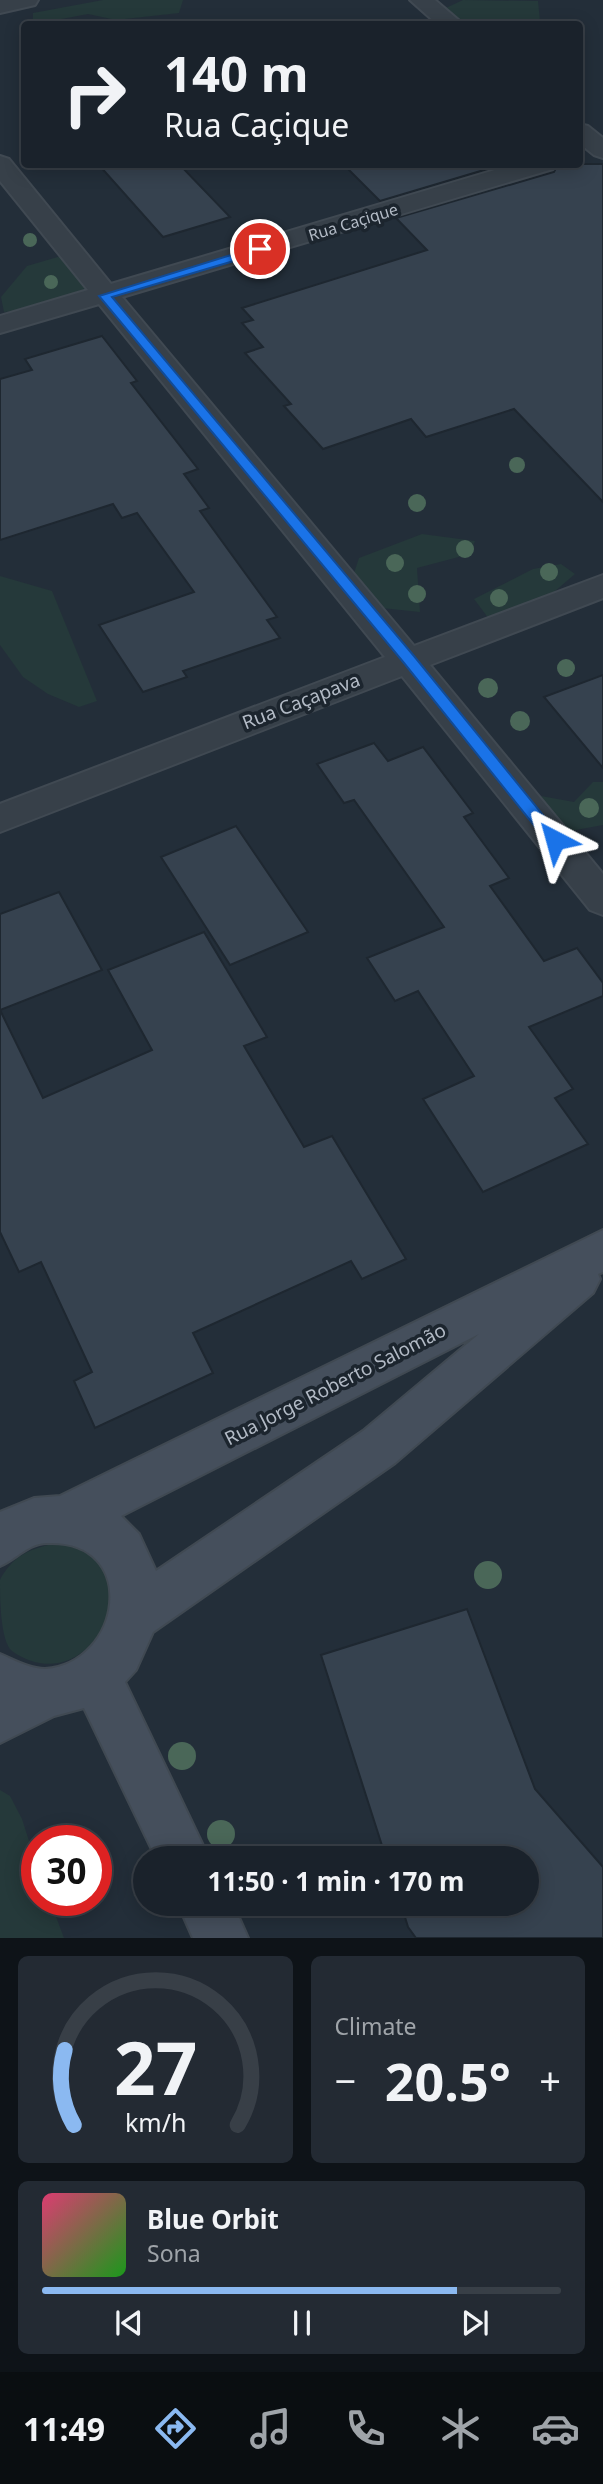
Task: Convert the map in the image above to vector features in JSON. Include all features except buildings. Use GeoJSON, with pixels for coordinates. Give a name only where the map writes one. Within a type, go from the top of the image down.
{"type":"FeatureCollection","features":[{"type":"Feature","properties":{"kind":"main road","name":"Rua Jorge Roberto Salomão"},"geometry":{"type":"LineString","coordinates":[[66,1518],[603,1250]]}},
{"type":"Feature","properties":{"kind":"main road"},"geometry":{"type":"LineString","coordinates":[[136,1614],[379,1447],[603,1258]]}},
{"type":"Feature","properties":{"kind":"main road","name":"Rua Jorge Roberto Salomão"},"geometry":{"type":"LineString","coordinates":[[2,1531],[36,1520],[66,1518],[95,1527],[119,1545],[135,1576],[136,1614],[122,1650],[96,1678]]}},
{"type":"Feature","properties":{"kind":"main road"},"geometry":{"type":"LineString","coordinates":[[0,1718],[47,1693],[96,1678],[177,1846]]}},
{"type":"Feature","properties":{"kind":"main road"},"geometry":{"type":"LineString","coordinates":[[0,1679],[13,1688],[47,1693]]}},
{"type":"Feature","properties":{"kind":"main road"},"geometry":{"type":"LineString","coordinates":[[211,1916],[221,1938]]}},
{"type":"Feature","properties":{"kind":"street"},"geometry":{"type":"LineString","coordinates":[[0,6],[27,0]]}},
{"type":"Feature","properties":{"kind":"street"},"geometry":{"type":"LineString","coordinates":[[421,0],[447,21]]}},
{"type":"Feature","properties":{"kind":"street"},"geometry":{"type":"LineString","coordinates":[[583,135],[596,150]]}},
{"type":"Feature","properties":{"kind":"street"},"geometry":{"type":"LineString","coordinates":[[0,164],[105,296],[409,659],[603,900]]}},
{"type":"Feature","properties":{"kind":"street","name":"Rua Caçique"},"geometry":{"type":"LineString","coordinates":[[0,326],[531,168]]}},
{"type":"Feature","properties":{"kind":"street","name":"Rua Caçapava"},"geometry":{"type":"LineString","coordinates":[[0,818],[603,586]]}},
{"type":"Feature","properties":{"kind":"green space"},"geometry":{"type":"Polygon","coordinates":[[[103,0],[183,0],[179,13],[116,20],[88,14],[40,21],[33,20],[33,13],[103,0]]]}},
{"type":"Feature","properties":{"kind":"green space"},"geometry":{"type":"Polygon","coordinates":[[[463,0],[538,1],[540,21],[434,21],[433,14],[463,0]]]}},
{"type":"Feature","properties":{"kind":"green space"},"geometry":{"type":"Polygon","coordinates":[[[61,256],[92,275],[77,296],[55,306],[4,312],[1,297],[27,266],[61,256]]]}},
{"type":"Feature","properties":{"kind":"green space"},"geometry":{"type":"Polygon","coordinates":[[[422,534],[475,541],[470,554],[417,568],[420,612],[382,608],[350,585],[359,558],[422,534]]]}},
{"type":"Feature","properties":{"kind":"green space"},"geometry":{"type":"Polygon","coordinates":[[[561,564],[575,574],[520,621],[489,619],[474,599],[533,569],[561,564]]]}},
{"type":"Feature","properties":{"kind":"green space"},"geometry":{"type":"Polygon","coordinates":[[[0,576],[52,591],[97,701],[79,707],[48,694],[23,677],[0,645],[0,576]]]}},
{"type":"Feature","properties":{"kind":"green space"},"geometry":{"type":"Polygon","coordinates":[[[593,782],[603,782],[603,825],[565,832],[545,821],[541,796],[574,802],[593,782]]]}},
{"type":"Feature","properties":{"kind":"green space"},"geometry":{"type":"Polygon","coordinates":[[[55,1543],[88,1554],[106,1574],[111,1599],[105,1624],[90,1646],[68,1660],[41,1663],[12,1651],[8,1646],[2,1618],[0,1580],[21,1555],[55,1543]]]}},
{"type":"Feature","properties":{"kind":"green space"},"geometry":{"type":"Polygon","coordinates":[[[0,1790],[10,1796],[24,1825],[21,1825],[21,1916],[56,1916],[64,1938],[0,1938],[0,1790]]]}},
{"type":"Feature","properties":{"kind":"route"},"geometry":{"type":"LineString","coordinates":[[260,249],[105,296],[409,659],[555,840]]}}]}
